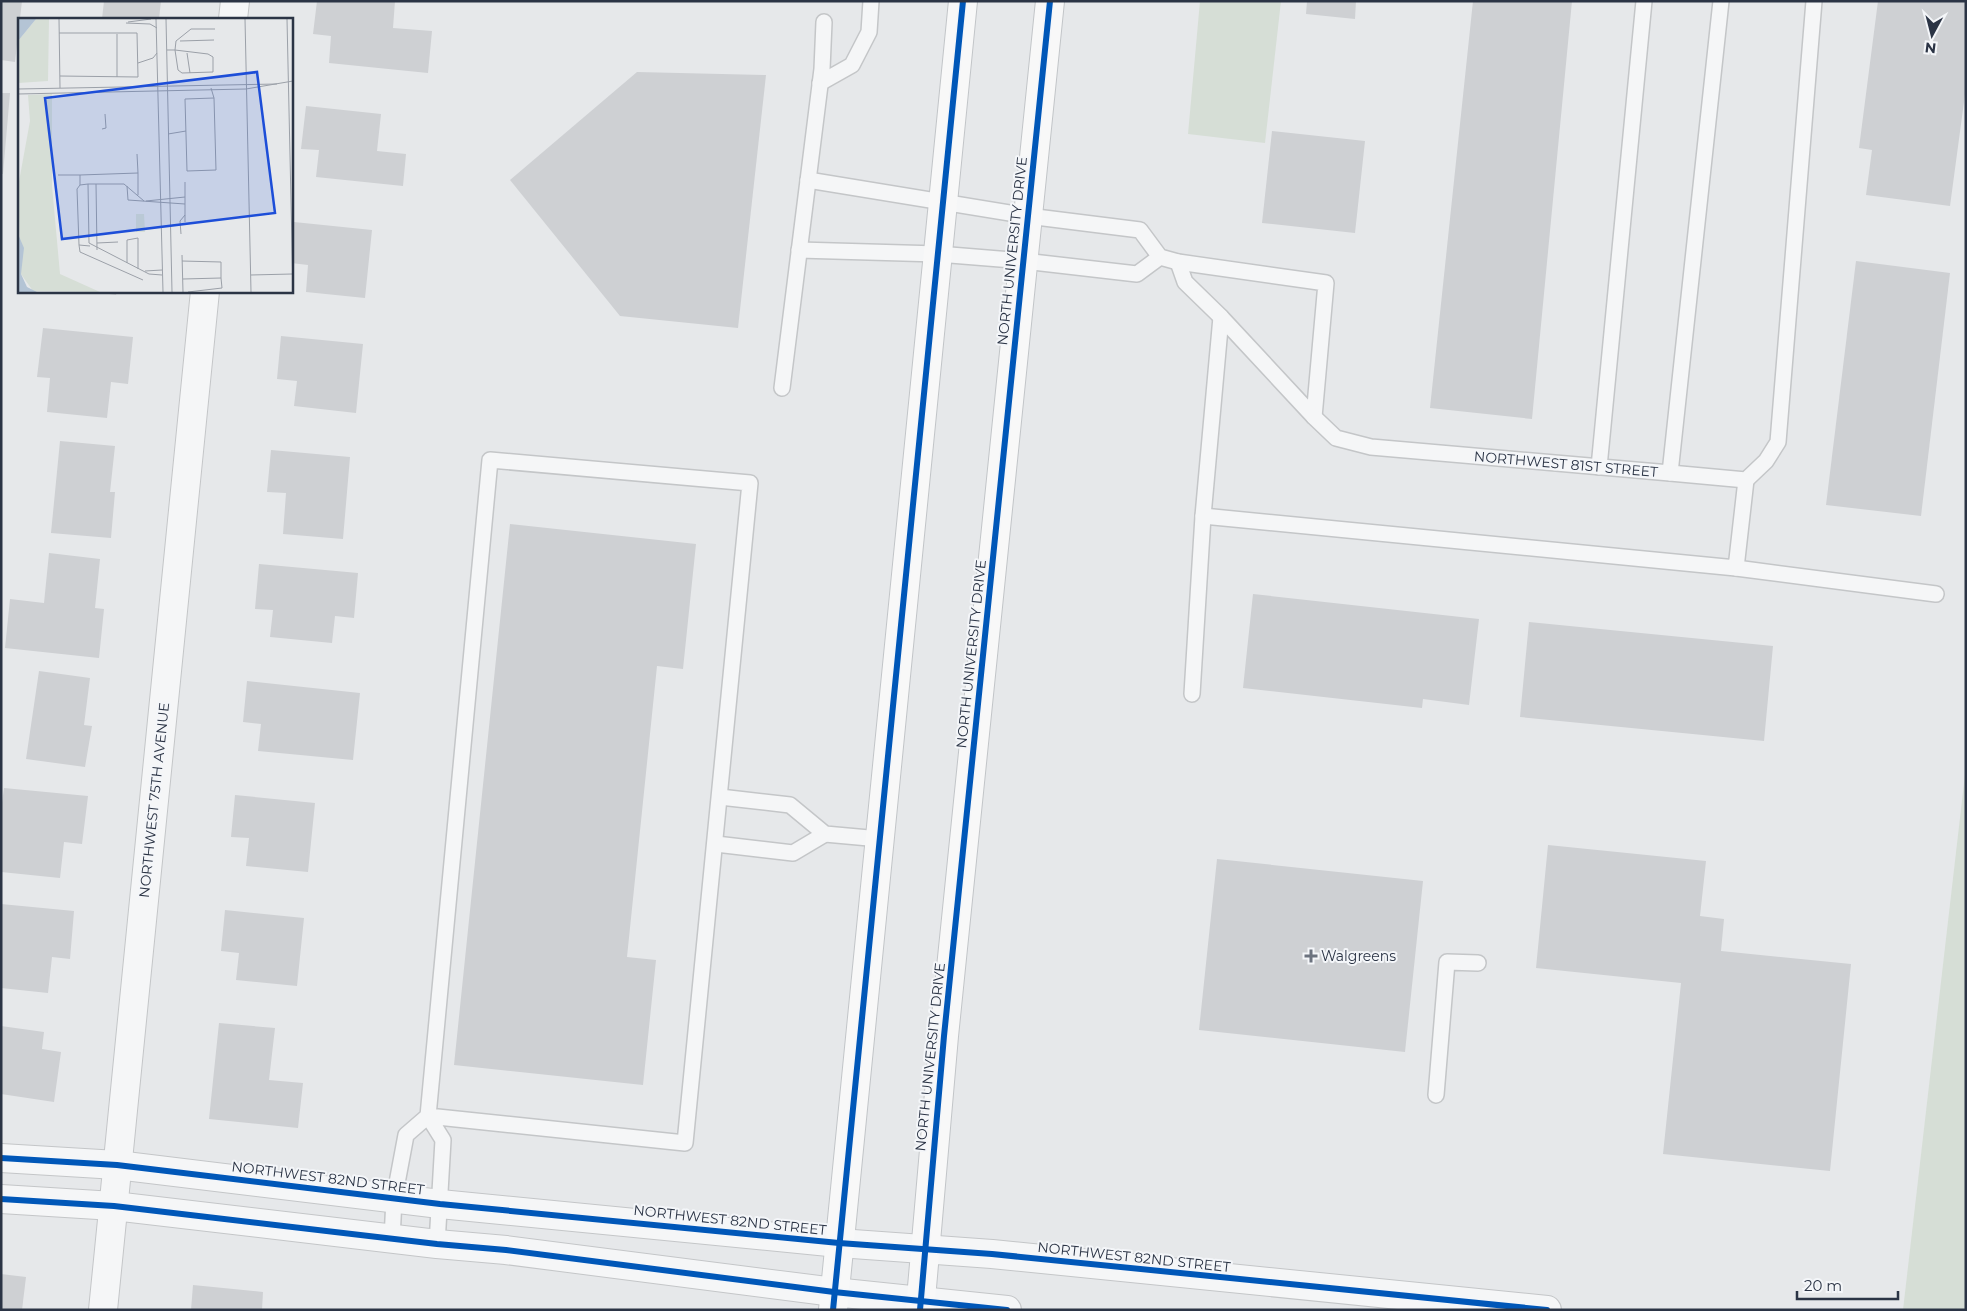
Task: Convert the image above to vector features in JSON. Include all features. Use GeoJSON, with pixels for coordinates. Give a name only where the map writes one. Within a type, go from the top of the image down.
{"type":"FeatureCollection","features":[{"type":"Feature","properties":{"kind":"main road"},"geometry":{"type":"LineString","coordinates":[[834,1301],[963,1]]}},
{"type":"Feature","properties":{"kind":"main road","name":"NORTH UNIVERSITY DRIVE"},"geometry":{"type":"LineString","coordinates":[[920,1306],[944,1036],[1050,1]]}},
{"type":"Feature","properties":{"kind":"street"},"geometry":{"type":"LineString","coordinates":[[233,18],[235,1]]}},
{"type":"Feature","properties":{"kind":"street","name":"NORTHWEST 75TH AVENUE"},"geometry":{"type":"LineString","coordinates":[[103,1310],[206,292]]}},
{"type":"Feature","properties":{"kind":"street","name":"NORTHWEST 82ND STREET"},"geometry":{"type":"LineString","coordinates":[[1,1158],[118,1165],[440,1204],[839,1243],[925,1248],[1547,1310]]}},
{"type":"Feature","properties":{"kind":"street"},"geometry":{"type":"LineString","coordinates":[[1,1199],[114,1206],[437,1244],[506,1250],[834,1301],[1007,1310]]}},
{"type":"Feature","properties":{"kind":"lane"},"geometry":{"type":"LineString","coordinates":[[820,83],[852,65],[869,32],[871,1]]}},
{"type":"Feature","properties":{"kind":"lane"},"geometry":{"type":"LineString","coordinates":[[1599,467],[1644,1]]}},
{"type":"Feature","properties":{"kind":"lane","name":"NORTHWEST 81ST STREET"},"geometry":{"type":"LineString","coordinates":[[1178,262],[1186,282],[1336,438],[1371,447],[1670,473],[1721,1]]}},
{"type":"Feature","properties":{"kind":"lane"},"geometry":{"type":"LineString","coordinates":[[1736,568],[1746,480],[1766,461],[1778,442],[1814,1]]}},
{"type":"Feature","properties":{"kind":"lane"},"geometry":{"type":"LineString","coordinates":[[782,388],[820,83],[824,22]]}},
{"type":"Feature","properties":{"kind":"lane"},"geometry":{"type":"LineString","coordinates":[[808,180],[1028,216],[1140,230],[1160,257],[1178,262],[1326,283],[1314,417]]}},
{"type":"Feature","properties":{"kind":"lane"},"geometry":{"type":"LineString","coordinates":[[799,250],[938,254],[1024,261],[1137,274],[1160,257]]}},
{"type":"Feature","properties":{"kind":"lane"},"geometry":{"type":"LineString","coordinates":[[1192,694],[1203,516],[1221,317]]}},
{"type":"Feature","properties":{"kind":"lane"},"geometry":{"type":"LineString","coordinates":[[392,1238],[394,1199],[406,1135],[428,1116],[685,1143],[716,844],[750,483],[490,460],[428,1116],[443,1140],[437,1244]]}},
{"type":"Feature","properties":{"kind":"lane"},"geometry":{"type":"LineString","coordinates":[[1670,473],[1746,480]]}},
{"type":"Feature","properties":{"kind":"lane"},"geometry":{"type":"LineString","coordinates":[[1203,516],[1736,568],[1936,594]]}},
{"type":"Feature","properties":{"kind":"lane"},"geometry":{"type":"LineString","coordinates":[[720,797],[790,804],[825,834],[880,839]]}},
{"type":"Feature","properties":{"kind":"lane"},"geometry":{"type":"LineString","coordinates":[[716,844],[793,853],[825,834]]}},
{"type":"Feature","properties":{"kind":"lane"},"geometry":{"type":"LineString","coordinates":[[1436,1095],[1447,962],[1478,963]]}},
{"type":"Feature","properties":{"kind":"shaded area"},"geometry":{"type":"Polygon","coordinates":[[[1200,1],[1281,1],[1265,143],[1188,134],[1200,1]]]}},
{"type":"Feature","properties":{"kind":"shaded area"},"geometry":{"type":"Polygon","coordinates":[[[1966,766],[1966,1310],[1903,1310],[1966,766]]]}},
{"type":"Feature","properties":{"kind":"building"},"geometry":{"type":"Polygon","coordinates":[[[1,1],[22,1],[20,18],[18,18],[15,62],[1,60],[1,1]]]}},
{"type":"Feature","properties":{"kind":"building"},"geometry":{"type":"Polygon","coordinates":[[[104,1],[161,1],[159,18],[102,18],[104,1]]]}},
{"type":"Feature","properties":{"kind":"building"},"geometry":{"type":"Polygon","coordinates":[[[317,1],[395,1],[393,28],[432,31],[428,73],[329,63],[331,36],[313,34],[317,1]]]}},
{"type":"Feature","properties":{"kind":"building"},"geometry":{"type":"Polygon","coordinates":[[[1307,1],[1356,1],[1355,19],[1306,14],[1307,1]]]}},
{"type":"Feature","properties":{"kind":"building"},"geometry":{"type":"Polygon","coordinates":[[[1473,1],[1572,1],[1532,419],[1430,408],[1473,1]]]}},
{"type":"Feature","properties":{"kind":"building"},"geometry":{"type":"Polygon","coordinates":[[[1878,1],[1966,1],[1966,87],[1950,206],[1866,195],[1872,150],[1859,148],[1878,1]]]}},
{"type":"Feature","properties":{"kind":"building"},"geometry":{"type":"Polygon","coordinates":[[[637,72],[766,75],[738,328],[620,316],[510,180],[637,72]]]}},
{"type":"Feature","properties":{"kind":"building"},"geometry":{"type":"Polygon","coordinates":[[[1,93],[10,93],[3,174],[1,174],[1,93]]]}},
{"type":"Feature","properties":{"kind":"building"},"geometry":{"type":"Polygon","coordinates":[[[306,106],[381,114],[377,151],[406,154],[403,186],[316,177],[319,150],[301,149],[306,106]]]}},
{"type":"Feature","properties":{"kind":"building"},"geometry":{"type":"Polygon","coordinates":[[[1272,131],[1365,141],[1355,233],[1262,223],[1272,131]]]}},
{"type":"Feature","properties":{"kind":"building"},"geometry":{"type":"Polygon","coordinates":[[[294,222],[372,230],[365,298],[306,292],[308,265],[292,263],[294,222]]]}},
{"type":"Feature","properties":{"kind":"building"},"geometry":{"type":"Polygon","coordinates":[[[1856,261],[1950,273],[1921,516],[1826,505],[1856,261]]]}},
{"type":"Feature","properties":{"kind":"building"},"geometry":{"type":"Polygon","coordinates":[[[96,292],[117,292],[116,295],[96,292]]]}},
{"type":"Feature","properties":{"kind":"building"},"geometry":{"type":"Polygon","coordinates":[[[43,328],[133,337],[128,384],[111,382],[107,418],[47,412],[50,378],[37,377],[43,328]]]}},
{"type":"Feature","properties":{"kind":"building"},"geometry":{"type":"Polygon","coordinates":[[[281,336],[363,344],[356,413],[294,406],[297,381],[277,379],[281,336]]]}},
{"type":"Feature","properties":{"kind":"building"},"geometry":{"type":"Polygon","coordinates":[[[60,441],[115,446],[110,492],[115,492],[111,538],[51,533],[60,441]]]}},
{"type":"Feature","properties":{"kind":"building"},"geometry":{"type":"Polygon","coordinates":[[[271,450],[350,457],[343,539],[283,534],[286,493],[267,492],[271,450]]]}},
{"type":"Feature","properties":{"kind":"building"},"geometry":{"type":"Polygon","coordinates":[[[510,524],[696,544],[683,669],[657,666],[627,957],[656,960],[643,1085],[454,1065],[510,524]]]}},
{"type":"Feature","properties":{"kind":"building"},"geometry":{"type":"Polygon","coordinates":[[[49,553],[100,559],[95,608],[104,609],[99,658],[5,648],[10,599],[44,603],[49,553]]]}},
{"type":"Feature","properties":{"kind":"building"},"geometry":{"type":"Polygon","coordinates":[[[259,564],[358,573],[354,618],[335,616],[332,643],[270,637],[273,610],[255,609],[259,564]]]}},
{"type":"Feature","properties":{"kind":"building"},"geometry":{"type":"Polygon","coordinates":[[[1253,594],[1479,619],[1469,705],[1423,699],[1422,708],[1243,688],[1253,594]]]}},
{"type":"Feature","properties":{"kind":"building"},"geometry":{"type":"Polygon","coordinates":[[[1529,622],[1773,646],[1764,741],[1520,717],[1529,622]]]}},
{"type":"Feature","properties":{"kind":"building"},"geometry":{"type":"Polygon","coordinates":[[[39,671],[90,678],[84,725],[92,726],[85,767],[26,759],[39,671]]]}},
{"type":"Feature","properties":{"kind":"building"},"geometry":{"type":"Polygon","coordinates":[[[247,681],[360,693],[353,760],[258,751],[261,724],[243,722],[247,681]]]}},
{"type":"Feature","properties":{"kind":"building"},"geometry":{"type":"Polygon","coordinates":[[[4,788],[88,796],[82,844],[64,842],[60,878],[1,872],[1,810],[4,788]]]}},
{"type":"Feature","properties":{"kind":"building"},"geometry":{"type":"Polygon","coordinates":[[[235,795],[315,803],[308,872],[246,866],[249,838],[231,837],[235,795]]]}},
{"type":"Feature","properties":{"kind":"building"},"geometry":{"type":"Polygon","coordinates":[[[1548,845],[1706,861],[1700,916],[1724,919],[1721,951],[1851,964],[1830,1171],[1663,1154],[1681,983],[1536,968],[1548,845]]]}},
{"type":"Feature","properties":{"kind":"building","name":"Walgreens"},"geometry":{"type":"Polygon","coordinates":[[[1217,859],[1423,881],[1405,1052],[1199,1030],[1217,859]]]}},
{"type":"Feature","properties":{"kind":"building"},"geometry":{"type":"Polygon","coordinates":[[[1,904],[74,911],[70,959],[52,957],[48,993],[1,988],[1,904]]]}},
{"type":"Feature","properties":{"kind":"building"},"geometry":{"type":"Polygon","coordinates":[[[225,910],[304,918],[297,986],[236,980],[239,953],[221,951],[225,910]]]}},
{"type":"Feature","properties":{"kind":"building"},"geometry":{"type":"Polygon","coordinates":[[[219,1023],[275,1028],[269,1080],[303,1083],[298,1128],[209,1119],[219,1023]]]}},
{"type":"Feature","properties":{"kind":"building"},"geometry":{"type":"Polygon","coordinates":[[[1,1026],[44,1032],[42,1049],[61,1052],[54,1102],[1,1094],[1,1026]]]}},
{"type":"Feature","properties":{"kind":"building"},"geometry":{"type":"Polygon","coordinates":[[[1,1274],[26,1277],[22,1310],[1,1310],[1,1274]]]}},
{"type":"Feature","properties":{"kind":"building"},"geometry":{"type":"Polygon","coordinates":[[[193,1285],[263,1292],[262,1310],[191,1310],[193,1285]]]}},
{"type":"Feature","properties":{"kind":"cycle path"},"geometry":{"type":"LineString","coordinates":[[833,1310],[963,1]]}},
{"type":"Feature","properties":{"kind":"cycle path"},"geometry":{"type":"LineString","coordinates":[[920,1310],[944,1036],[1050,1]]}},
{"type":"Feature","properties":{"kind":"cycle path"},"geometry":{"type":"LineString","coordinates":[[1,1158],[117,1165],[440,1204],[839,1243],[992,1254],[1547,1310]]}},
{"type":"Feature","properties":{"kind":"cycle path"},"geometry":{"type":"LineString","coordinates":[[1,1199],[114,1206],[437,1244],[506,1250],[834,1292],[1007,1310]]}},
{"type":"Feature","properties":{"kind":"place","name":"Walgreens"},"geometry":{"type":"Point","coordinates":[1311,956]}}]}
